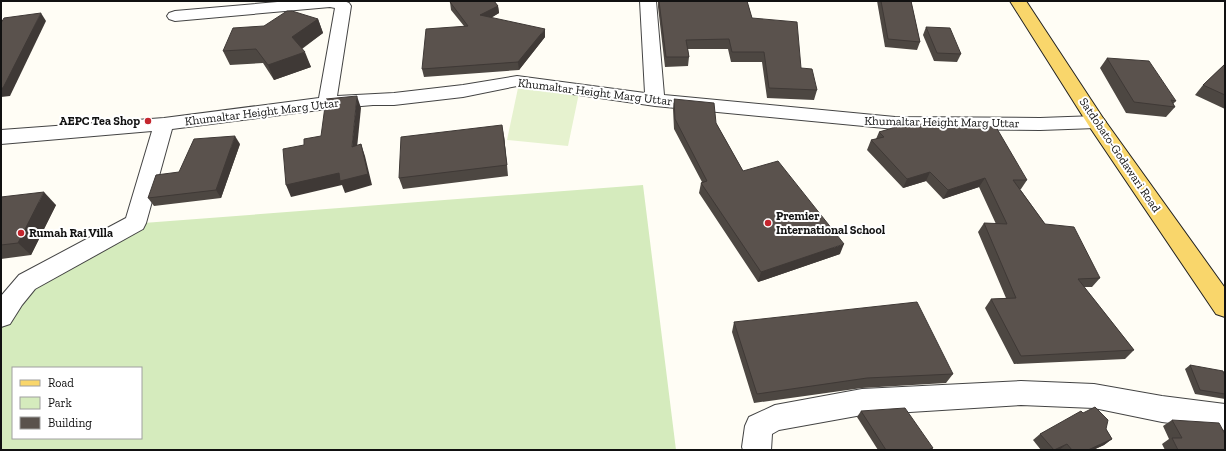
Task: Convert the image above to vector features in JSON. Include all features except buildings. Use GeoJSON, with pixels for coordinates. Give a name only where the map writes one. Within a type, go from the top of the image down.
{"type":"FeatureCollection","features":[{"type":"Feature","properties":{"kind":"main road","name":"Satdobato-Godawari Road"},"geometry":{"type":"LineString","coordinates":[[1018,1],[1096,122],[1225,307]]}},
{"type":"Feature","properties":{"kind":"street"},"geometry":{"type":"LineString","coordinates":[[175,16],[330,2],[343,6],[327,103]]}},
{"type":"Feature","properties":{"kind":"street"},"geometry":{"type":"LineString","coordinates":[[645,2],[655,100]]}},
{"type":"Feature","properties":{"kind":"street","name":"Khumaltar Height Marg Uttar"},"geometry":{"type":"LineString","coordinates":[[1,137],[164,124],[327,103],[373,99],[394,99],[463,91],[517,81],[655,100],[895,123],[1040,124],[1096,122]]}},
{"type":"Feature","properties":{"kind":"street"},"geometry":{"type":"LineString","coordinates":[[1,317],[12,298],[27,282],[135,223],[164,124]]}},
{"type":"Feature","properties":{"kind":"street"},"geometry":{"type":"LineString","coordinates":[[757,450],[756,446],[759,426],[775,418],[862,402],[1021,393],[1094,396],[1162,409],[1225,417]]}},
{"type":"Feature","properties":{"kind":"green space"},"geometry":{"type":"Polygon","coordinates":[[[518,88],[579,93],[568,146],[507,140],[518,88]]]}},
{"type":"Feature","properties":{"kind":"green space"},"geometry":{"type":"Polygon","coordinates":[[[643,185],[676,450],[1,450],[1,300],[117,225],[643,185]]]}},
{"type":"Feature","properties":{"kind":"place","name":"AEPC Tea Shop"},"geometry":{"type":"Point","coordinates":[148,121]}},
{"type":"Feature","properties":{"kind":"place","name":"Premier International School"},"geometry":{"type":"Point","coordinates":[768,223]}},
{"type":"Feature","properties":{"kind":"place","name":"Rumah Rai Villa"},"geometry":{"type":"Point","coordinates":[21,233]}}]}
